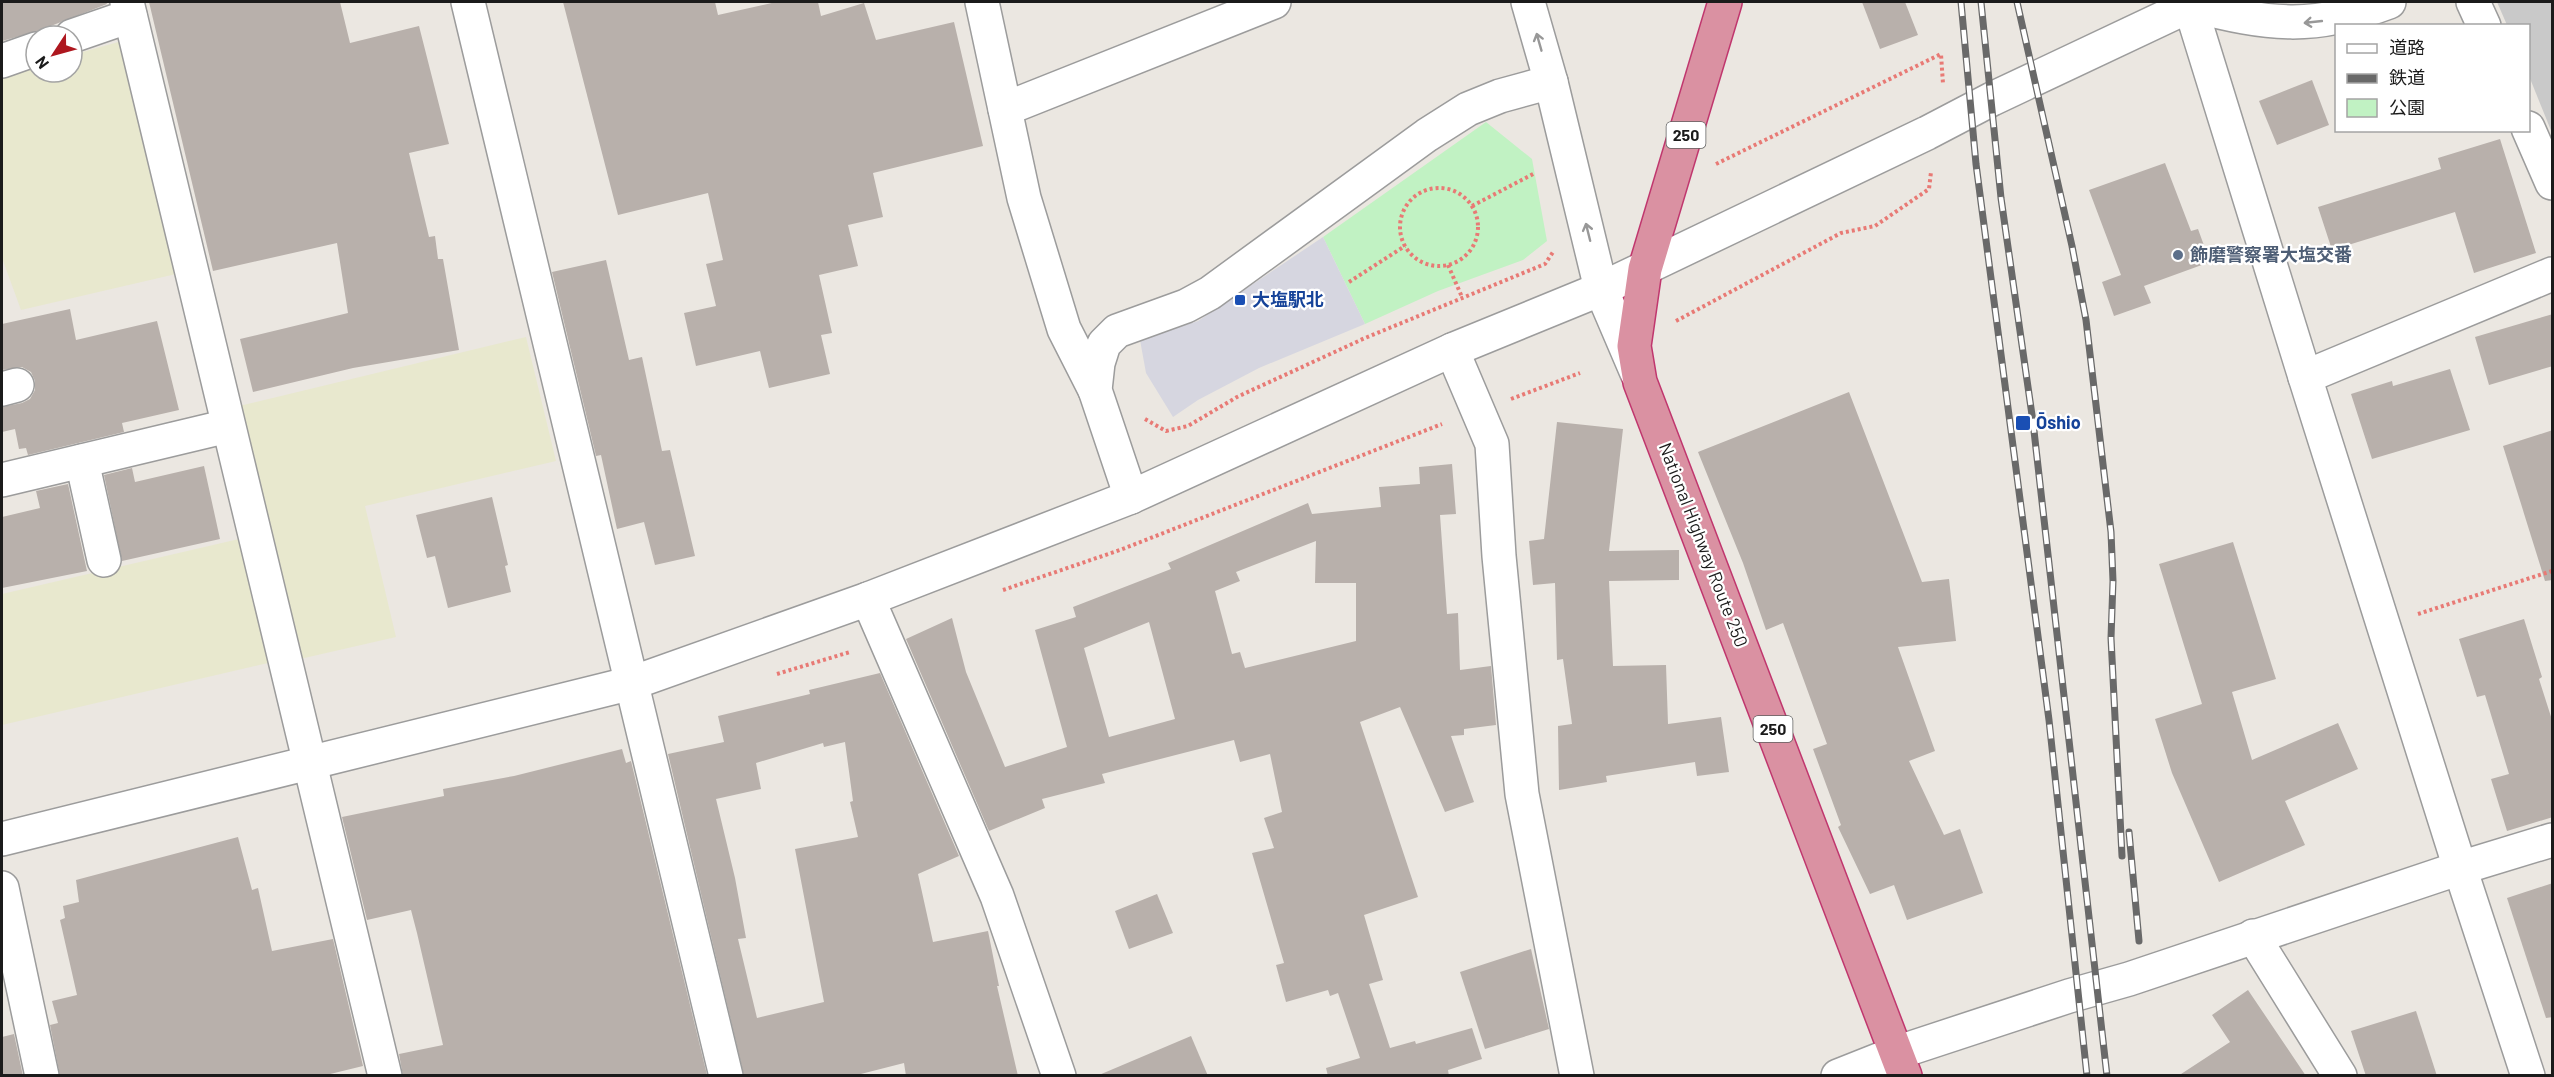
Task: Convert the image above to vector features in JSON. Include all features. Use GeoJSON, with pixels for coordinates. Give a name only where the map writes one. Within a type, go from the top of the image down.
{"type":"FeatureCollection","features":[{"type":"Feature","properties":{"kind":"highway","name":"National Highway Route 250"},"geometry":{"type":"LineString","coordinates":[[1725,2],[1645,268],[1634,346],[1641,382],[1900,1064]]}},
{"type":"Feature","properties":{"kind":"street"},"geometry":{"type":"LineString","coordinates":[[468,2],[726,1076]]}},
{"type":"Feature","properties":{"kind":"street"},"geometry":{"type":"LineString","coordinates":[[982,2],[1024,198],[1064,329],[1099,404],[1131,497]]}},
{"type":"Feature","properties":{"kind":"street"},"geometry":{"type":"LineString","coordinates":[[1005,109],[1238,8],[1274,2]]}},
{"type":"Feature","properties":{"kind":"street"},"geometry":{"type":"LineString","coordinates":[[1528,2],[1551,82],[1601,289],[1641,382]]}},
{"type":"Feature","properties":{"kind":"street"},"geometry":{"type":"LineString","coordinates":[[2,839],[632,683],[868,599],[1131,497],[1452,350],[1601,289],[1936,129],[1992,99],[2191,3],[2240,18],[2294,24],[2332,20],[2389,2]]}},
{"type":"Feature","properties":{"kind":"street"},"geometry":{"type":"LineString","coordinates":[[2473,2],[2483,24]]}},
{"type":"Feature","properties":{"kind":"street"},"geometry":{"type":"LineString","coordinates":[[2191,3],[2304,377],[2528,1076]]}},
{"type":"Feature","properties":{"kind":"street"},"geometry":{"type":"LineString","coordinates":[[84,30],[128,9],[385,1076]]}},
{"type":"Feature","properties":{"kind":"street"},"geometry":{"type":"LineString","coordinates":[[2,61],[24,53]]}},
{"type":"Feature","properties":{"kind":"street"},"geometry":{"type":"LineString","coordinates":[[1099,404],[1098,363],[1104,344],[1117,331],[1186,306],[1210,293],[1427,135],[1468,109],[1500,96],[1551,82]]}},
{"type":"Feature","properties":{"kind":"street"},"geometry":{"type":"LineString","coordinates":[[2530,130],[2553,183]]}},
{"type":"Feature","properties":{"kind":"street"},"geometry":{"type":"LineString","coordinates":[[2304,377],[2553,274]]}},
{"type":"Feature","properties":{"kind":"street"},"geometry":{"type":"LineString","coordinates":[[1452,350],[1492,444],[1499,556],[1522,794],[1577,1076]]}},
{"type":"Feature","properties":{"kind":"street"},"geometry":{"type":"LineString","coordinates":[[2,480],[228,426]]}},
{"type":"Feature","properties":{"kind":"street"},"geometry":{"type":"LineString","coordinates":[[82,461],[104,560]]}},
{"type":"Feature","properties":{"kind":"street"},"geometry":{"type":"LineString","coordinates":[[868,599],[997,896],[1059,1076]]}},
{"type":"Feature","properties":{"kind":"street"},"geometry":{"type":"LineString","coordinates":[[1838,1076],[1900,1064],[2096,987],[2129,979],[2460,868],[2553,840]]}},
{"type":"Feature","properties":{"kind":"street"},"geometry":{"type":"LineString","coordinates":[[2,888],[42,1076]]}},
{"type":"Feature","properties":{"kind":"street"},"geometry":{"type":"LineString","coordinates":[[2253,936],[2340,1076]]}},
{"type":"Feature","properties":{"kind":"path"},"geometry":{"type":"LineString","coordinates":[[1634,346],[1659,329],[1841,233],[1875,226],[1929,189],[1941,54],[1742,153],[1672,184]]}},
{"type":"Feature","properties":{"kind":"path"},"geometry":{"type":"LineString","coordinates":[[1472,206],[1539,171]]}},
{"type":"Feature","properties":{"kind":"path"},"geometry":{"type":"LineString","coordinates":[[1432,189],[1451,190],[1472,206],[1477,218],[1476,242],[1460,261],[1435,266],[1423,263],[1405,246],[1401,233],[1401,220],[1405,208],[1414,197],[1432,189]]}},
{"type":"Feature","properties":{"kind":"path"},"geometry":{"type":"LineString","coordinates":[[1099,404],[1133,401],[1146,421],[1166,431],[1188,426],[1237,397],[1462,297],[1545,264],[1561,240],[1559,224],[1584,216]]}},
{"type":"Feature","properties":{"kind":"path"},"geometry":{"type":"LineString","coordinates":[[1349,282],[1405,246]]}},
{"type":"Feature","properties":{"kind":"path"},"geometry":{"type":"LineString","coordinates":[[1448,265],[1462,297]]}},
{"type":"Feature","properties":{"kind":"path"},"geometry":{"type":"LineString","coordinates":[[1508,400],[1580,373]]}},
{"type":"Feature","properties":{"kind":"path"},"geometry":{"type":"LineString","coordinates":[[2383,625],[2553,571]]}},
{"type":"Feature","properties":{"kind":"shaded area"},"geometry":{"type":"Polygon","coordinates":[[[2497,2],[2552,2],[2552,133],[2530,78],[2530,24],[2507,24],[2497,2]]]}},
{"type":"Feature","properties":{"kind":"shaded area"},"geometry":{"type":"Polygon","coordinates":[[[1323,237],[1365,324],[1259,368],[1198,400],[1173,417],[1146,373],[1140,340],[1198,321],[1323,237]]]}},
{"type":"Feature","properties":{"kind":"green space"},"geometry":{"type":"Polygon","coordinates":[[[122,41],[176,274],[21,310],[2,258],[2,75],[24,69],[24,84],[84,84],[84,52],[122,41]]]}},
{"type":"Feature","properties":{"kind":"green space"},"geometry":{"type":"Polygon","coordinates":[[[1486,122],[1532,159],[1547,241],[1523,260],[1438,291],[1365,324],[1323,237],[1486,122]]]}},
{"type":"Feature","properties":{"kind":"green space"},"geometry":{"type":"Polygon","coordinates":[[[526,337],[556,461],[365,506],[396,637],[300,659],[239,406],[526,337]]]}},
{"type":"Feature","properties":{"kind":"green space"},"geometry":{"type":"Polygon","coordinates":[[[239,539],[268,663],[2,725],[2,594],[239,539]]]}},
{"type":"Feature","properties":{"kind":"building"},"geometry":{"type":"Polygon","coordinates":[[[2,2],[106,2],[107,4],[56,24],[24,24],[24,35],[2,41],[2,2]]]}},
{"type":"Feature","properties":{"kind":"building"},"geometry":{"type":"Polygon","coordinates":[[[149,2],[340,2],[350,43],[419,26],[449,144],[409,153],[429,237],[435,236],[438,259],[443,259],[459,350],[353,368],[253,392],[240,339],[348,313],[337,243],[213,271],[149,2]]]}},
{"type":"Feature","properties":{"kind":"building"},"geometry":{"type":"Polygon","coordinates":[[[563,2],[715,2],[718,15],[776,2],[818,2],[821,16],[864,3],[876,40],[954,22],[983,146],[873,173],[883,217],[848,225],[858,266],[819,275],[832,333],[821,335],[830,374],[769,388],[760,351],[696,366],[684,313],[716,306],[706,264],[723,260],[708,193],[618,215],[563,2]]]}},
{"type":"Feature","properties":{"kind":"building"},"geometry":{"type":"Polygon","coordinates":[[[1862,2],[1905,2],[1918,35],[1880,49],[1862,2]]]}},
{"type":"Feature","properties":{"kind":"building"},"geometry":{"type":"Polygon","coordinates":[[[2312,80],[2329,125],[2277,145],[2259,101],[2312,80]]]}},
{"type":"Feature","properties":{"kind":"building"},"geometry":{"type":"Polygon","coordinates":[[[2500,139],[2536,253],[2474,273],[2455,212],[2332,250],[2318,207],[2441,169],[2438,158],[2500,139]]]}},
{"type":"Feature","properties":{"kind":"building"},"geometry":{"type":"Polygon","coordinates":[[[2165,163],[2191,231],[2198,229],[2210,262],[2144,286],[2151,303],[2114,316],[2102,282],[2121,275],[2089,190],[2165,163]]]}},
{"type":"Feature","properties":{"kind":"building"},"geometry":{"type":"Polygon","coordinates":[[[606,260],[629,360],[642,357],[662,451],[670,450],[695,556],[655,565],[644,522],[617,529],[601,455],[596,456],[552,272],[606,260]]]}},
{"type":"Feature","properties":{"kind":"building"},"geometry":{"type":"Polygon","coordinates":[[[70,309],[76,340],[157,321],[179,410],[122,423],[124,432],[28,455],[26,448],[19,449],[15,429],[2,432],[2,407],[30,399],[35,390],[35,381],[31,372],[22,367],[2,370],[2,324],[70,309]]]}},
{"type":"Feature","properties":{"kind":"building"},"geometry":{"type":"Polygon","coordinates":[[[2553,314],[2553,366],[2489,385],[2475,337],[2553,314]]]}},
{"type":"Feature","properties":{"kind":"building"},"geometry":{"type":"Polygon","coordinates":[[[2450,369],[2470,430],[2372,459],[2351,394],[2392,381],[2393,386],[2450,369]]]}},
{"type":"Feature","properties":{"kind":"building"},"geometry":{"type":"Polygon","coordinates":[[[1849,392],[1922,582],[1949,579],[1956,641],[1898,647],[1935,751],[1909,761],[1944,835],[1960,829],[1983,893],[1907,920],[1894,885],[1870,894],[1838,827],[1841,825],[1813,749],[1827,744],[1783,623],[1766,630],[1743,563],[1698,452],[1849,392]]]}},
{"type":"Feature","properties":{"kind":"building"},"geometry":{"type":"Polygon","coordinates":[[[1557,422],[1623,429],[1609,551],[1679,550],[1679,580],[1609,581],[1613,666],[1666,665],[1668,724],[1721,717],[1729,772],[1697,776],[1695,762],[1606,776],[1607,782],[1559,790],[1558,726],[1572,724],[1563,659],[1557,660],[1555,583],[1533,585],[1529,541],[1544,539],[1557,422]]]}},
{"type":"Feature","properties":{"kind":"building"},"geometry":{"type":"Polygon","coordinates":[[[2553,430],[2553,580],[2545,581],[2503,446],[2553,430]]]}},
{"type":"Feature","properties":{"kind":"building"},"geometry":{"type":"Polygon","coordinates":[[[1452,464],[1456,514],[1440,515],[1447,614],[1458,613],[1460,670],[1491,666],[1496,725],[1464,729],[1464,735],[1451,736],[1474,802],[1445,812],[1400,707],[1360,722],[1418,897],[1364,915],[1383,980],[1369,984],[1390,1048],[1415,1041],[1416,1044],[1472,1028],[1482,1059],[1448,1070],[1449,1076],[1328,1076],[1326,1068],[1360,1058],[1338,993],[1330,996],[1328,990],[1286,1002],[1276,965],[1284,963],[1252,853],[1274,848],[1264,818],[1282,812],[1270,754],[1240,762],[1234,740],[1102,774],[1105,783],[1042,799],[1045,808],[989,831],[906,639],[952,618],[966,672],[1005,767],[1067,747],[1035,630],[1076,617],[1073,607],[1171,569],[1168,563],[1308,503],[1312,514],[1381,507],[1379,487],[1420,484],[1419,467],[1452,464]],[[1316,541],[1236,572],[1240,581],[1215,591],[1232,654],[1240,652],[1245,668],[1356,641],[1356,583],[1315,583],[1316,541]],[[1149,622],[1084,648],[1109,737],[1175,719],[1149,622]]]}},
{"type":"Feature","properties":{"kind":"building"},"geometry":{"type":"Polygon","coordinates":[[[204,466],[220,539],[122,561],[104,475],[132,468],[135,482],[204,466]]]}},
{"type":"Feature","properties":{"kind":"building"},"geometry":{"type":"Polygon","coordinates":[[[68,484],[87,571],[2,588],[2,517],[40,508],[36,491],[68,484]]]}},
{"type":"Feature","properties":{"kind":"building"},"geometry":{"type":"Polygon","coordinates":[[[492,497],[508,565],[505,566],[511,592],[448,608],[435,556],[427,558],[416,515],[492,497]]]}},
{"type":"Feature","properties":{"kind":"building"},"geometry":{"type":"Polygon","coordinates":[[[2233,542],[2276,679],[2232,692],[2252,760],[2338,723],[2358,769],[2285,801],[2305,845],[2219,882],[2172,773],[2155,719],[2202,704],[2159,564],[2233,542]]]}},
{"type":"Feature","properties":{"kind":"building"},"geometry":{"type":"Polygon","coordinates":[[[2524,619],[2553,723],[2553,817],[2507,831],[2491,779],[2509,774],[2485,695],[2477,697],[2459,639],[2524,619]]]}},
{"type":"Feature","properties":{"kind":"building"},"geometry":{"type":"Polygon","coordinates":[[[880,673],[959,856],[918,874],[933,942],[988,931],[999,986],[997,986],[1018,1076],[906,1076],[904,1063],[853,1076],[744,1076],[668,754],[724,742],[718,716],[810,694],[809,690],[880,673]],[[845,742],[824,747],[823,743],[756,763],[761,789],[716,799],[735,878],[746,938],[738,939],[757,1018],[824,1002],[795,849],[858,837],[850,802],[853,801],[845,742]]]}},
{"type":"Feature","properties":{"kind":"building"},"geometry":{"type":"Polygon","coordinates":[[[622,749],[626,763],[631,761],[707,1075],[403,1076],[399,1054],[443,1045],[417,933],[411,910],[367,920],[342,817],[444,796],[443,789],[514,776],[622,749]]]}},
{"type":"Feature","properties":{"kind":"building"},"geometry":{"type":"Polygon","coordinates":[[[238,837],[252,890],[258,888],[272,951],[333,939],[363,1066],[322,1076],[60,1076],[50,1025],[58,1023],[52,1001],[77,995],[60,920],[65,918],[63,906],[79,902],[76,880],[238,837]]]}},
{"type":"Feature","properties":{"kind":"building"},"geometry":{"type":"Polygon","coordinates":[[[2553,883],[2553,1017],[2546,1018],[2507,898],[2553,883]]]}},
{"type":"Feature","properties":{"kind":"building"},"geometry":{"type":"Polygon","coordinates":[[[1157,894],[1173,933],[1129,949],[1115,911],[1157,894]]]}},
{"type":"Feature","properties":{"kind":"building"},"geometry":{"type":"Polygon","coordinates":[[[1531,949],[1549,1029],[1485,1049],[1460,972],[1531,949]]]}},
{"type":"Feature","properties":{"kind":"building"},"geometry":{"type":"Polygon","coordinates":[[[2248,990],[2306,1076],[2178,1076],[2230,1042],[2212,1015],[2248,990]]]}},
{"type":"Feature","properties":{"kind":"building"},"geometry":{"type":"Polygon","coordinates":[[[2416,1011],[2437,1076],[2366,1076],[2351,1031],[2416,1011]]]}},
{"type":"Feature","properties":{"kind":"building"},"geometry":{"type":"Polygon","coordinates":[[[14,1034],[23,1076],[2,1076],[2,1037],[14,1034]]]}},
{"type":"Feature","properties":{"kind":"building"},"geometry":{"type":"Polygon","coordinates":[[[1191,1036],[1208,1076],[1099,1076],[1099,1075],[1191,1036]]]}},
{"type":"Feature","properties":{"kind":"railway"},"geometry":{"type":"LineString","coordinates":[[1961,2],[1976,164],[2049,720],[2087,1076]]}},
{"type":"Feature","properties":{"kind":"railway"},"geometry":{"type":"LineString","coordinates":[[1981,2],[2001,198],[2033,422],[2107,1076]]}},
{"type":"Feature","properties":{"kind":"railway"},"geometry":{"type":"LineString","coordinates":[[2017,2],[2072,246],[2086,320],[2111,532],[2113,581],[2111,638],[2122,856]]}},
{"type":"Feature","properties":{"kind":"railway"},"geometry":{"type":"LineString","coordinates":[[2129,832],[2139,941]]}},
{"type":"Feature","properties":{"kind":"place","name":"飾磨警察署大塩交番"},"geometry":{"type":"Point","coordinates":[2178,255]}},
{"type":"Feature","properties":{"kind":"place","name":"大塩駅北"},"geometry":{"type":"Point","coordinates":[1240,300]}},
{"type":"Feature","properties":{"kind":"place","name":"Ōshio"},"geometry":{"type":"Point","coordinates":[2023,423]}}]}
